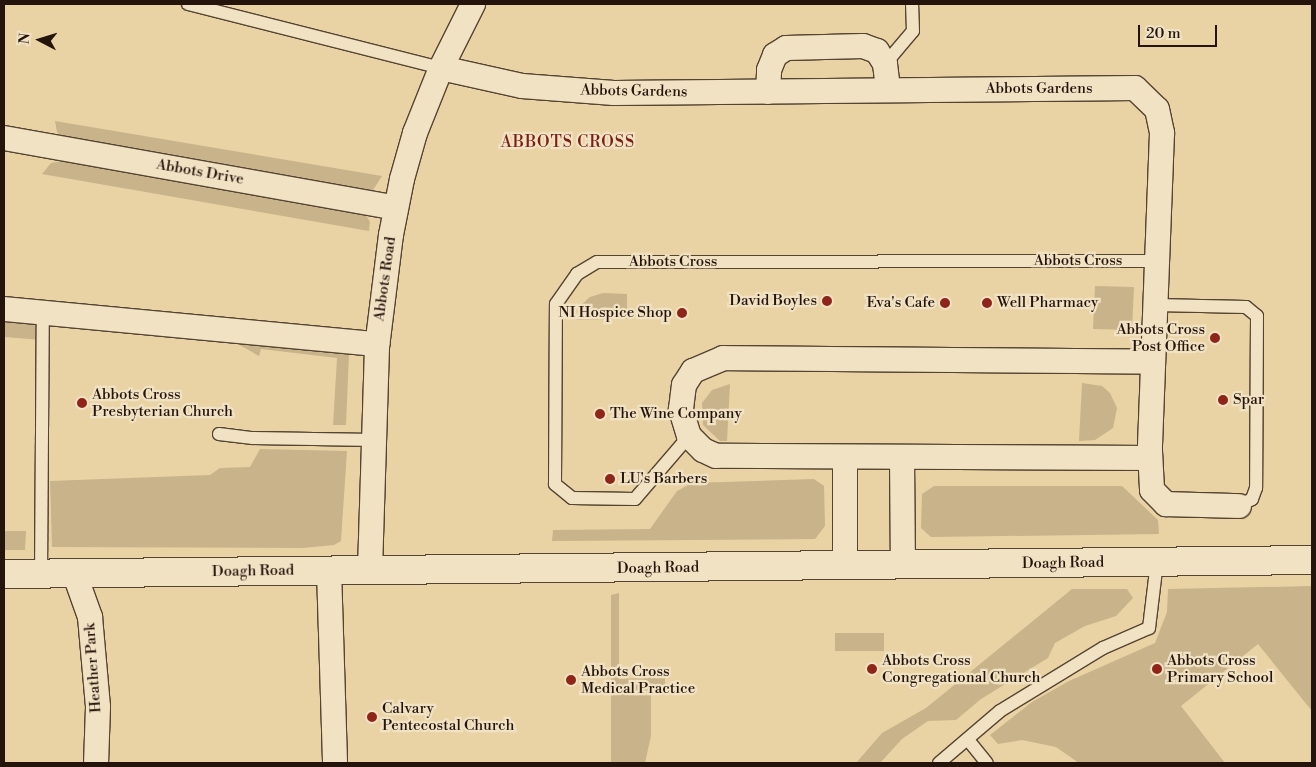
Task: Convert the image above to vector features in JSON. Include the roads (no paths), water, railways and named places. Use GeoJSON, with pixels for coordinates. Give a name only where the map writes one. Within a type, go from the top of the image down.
{"type":"FeatureCollection","features":[{"type":"Feature","properties":{"kind":"main road","name":"Doagh Road"},"geometry":{"type":"LineString","coordinates":[[4,574],[1312,560]]}},
{"type":"Feature","properties":{"kind":"street","name":"Abbots Road"},"geometry":{"type":"LineString","coordinates":[[370,570],[377,344],[396,208],[415,133],[441,68],[472,4]]}},
{"type":"Feature","properties":{"kind":"street"},"geometry":{"type":"LineString","coordinates":[[768,92],[772,62],[775,55],[786,48],[863,46],[877,50],[885,64],[888,90]]}},
{"type":"Feature","properties":{"kind":"street","name":"Abbots Gardens"},"geometry":{"type":"LineString","coordinates":[[441,68],[522,86],[614,93],[1135,88],[1158,110],[1162,133],[1150,458],[1152,490],[1166,504],[1239,506]]}},
{"type":"Feature","properties":{"kind":"street","name":"Abbots Drive"},"geometry":{"type":"LineString","coordinates":[[4,138],[396,208]]}},
{"type":"Feature","properties":{"kind":"street"},"geometry":{"type":"LineString","coordinates":[[4,309],[377,344]]}},
{"type":"Feature","properties":{"kind":"street"},"geometry":{"type":"LineString","coordinates":[[1150,458],[716,456],[703,450],[689,436],[681,408],[684,385],[693,371],[723,358],[1153,362]]}},
{"type":"Feature","properties":{"kind":"street"},"geometry":{"type":"LineString","coordinates":[[845,457],[845,565]]}},
{"type":"Feature","properties":{"kind":"street"},"geometry":{"type":"LineString","coordinates":[[902,457],[903,565]]}},
{"type":"Feature","properties":{"kind":"street"},"geometry":{"type":"LineString","coordinates":[[329,570],[336,763]]}},
{"type":"Feature","properties":{"kind":"street","name":"Heather Park"},"geometry":{"type":"LineString","coordinates":[[75,574],[90,617],[98,708],[96,763]]}},
{"type":"Feature","properties":{"kind":"lane"},"geometry":{"type":"LineString","coordinates":[[188,4],[441,68]]}},
{"type":"Feature","properties":{"kind":"lane"},"geometry":{"type":"LineString","coordinates":[[885,64],[912,31],[912,4]]}},
{"type":"Feature","properties":{"kind":"lane","name":"Abbots Cross"},"geometry":{"type":"LineString","coordinates":[[689,436],[636,499],[572,498],[555,484],[556,304],[577,274],[598,262],[1157,261]]}},
{"type":"Feature","properties":{"kind":"lane"},"geometry":{"type":"LineString","coordinates":[[1156,305],[1246,307],[1257,316],[1256,488],[1252,499],[1239,506]]}},
{"type":"Feature","properties":{"kind":"lane"},"geometry":{"type":"LineString","coordinates":[[41,574],[43,313]]}},
{"type":"Feature","properties":{"kind":"lane"},"geometry":{"type":"LineString","coordinates":[[219,434],[253,438],[374,440]]}},
{"type":"Feature","properties":{"kind":"lane"},"geometry":{"type":"LineString","coordinates":[[939,763],[969,741],[1000,711],[1103,648],[1148,628],[1157,562]]}},
{"type":"Feature","properties":{"kind":"lane"},"geometry":{"type":"LineString","coordinates":[[969,741],[987,763]]}},
{"type":"Feature","properties":{"kind":"place","name":"David Boyles"},"geometry":{"type":"Point","coordinates":[827,301]}},
{"type":"Feature","properties":{"kind":"place","name":"Eva's Cafe"},"geometry":{"type":"Point","coordinates":[945,303]}},
{"type":"Feature","properties":{"kind":"place","name":"Well Pharmacy"},"geometry":{"type":"Point","coordinates":[987,303]}},
{"type":"Feature","properties":{"kind":"place","name":"NI Hospice Shop"},"geometry":{"type":"Point","coordinates":[682,313]}},
{"type":"Feature","properties":{"kind":"place","name":"Abbots Cross Post Office"},"geometry":{"type":"Point","coordinates":[1215,338]}},
{"type":"Feature","properties":{"kind":"place","name":"Spar"},"geometry":{"type":"Point","coordinates":[1223,400]}},
{"type":"Feature","properties":{"kind":"place","name":"Abbots Cross Presbyterian Church"},"geometry":{"type":"Point","coordinates":[82,403]}},
{"type":"Feature","properties":{"kind":"place","name":"The Wine Company"},"geometry":{"type":"Point","coordinates":[600,414]}},
{"type":"Feature","properties":{"kind":"place","name":"LU's Barbers"},"geometry":{"type":"Point","coordinates":[610,479]}},
{"type":"Feature","properties":{"kind":"place","name":"Abbots Cross Congregational Church"},"geometry":{"type":"Point","coordinates":[872,669]}},
{"type":"Feature","properties":{"kind":"place","name":"Abbots Cross Primary School"},"geometry":{"type":"Point","coordinates":[1157,669]}},
{"type":"Feature","properties":{"kind":"place","name":"Abbots Cross Medical Practice"},"geometry":{"type":"Point","coordinates":[571,680]}},
{"type":"Feature","properties":{"kind":"place","name":"Calvary Pentecostal Church"},"geometry":{"type":"Point","coordinates":[372,717]}},
{"type":"Feature","properties":{"kind":"district","name":"ABBOTS CROSS"},"geometry":{"type":"Point","coordinates":[568,142]}}]}
